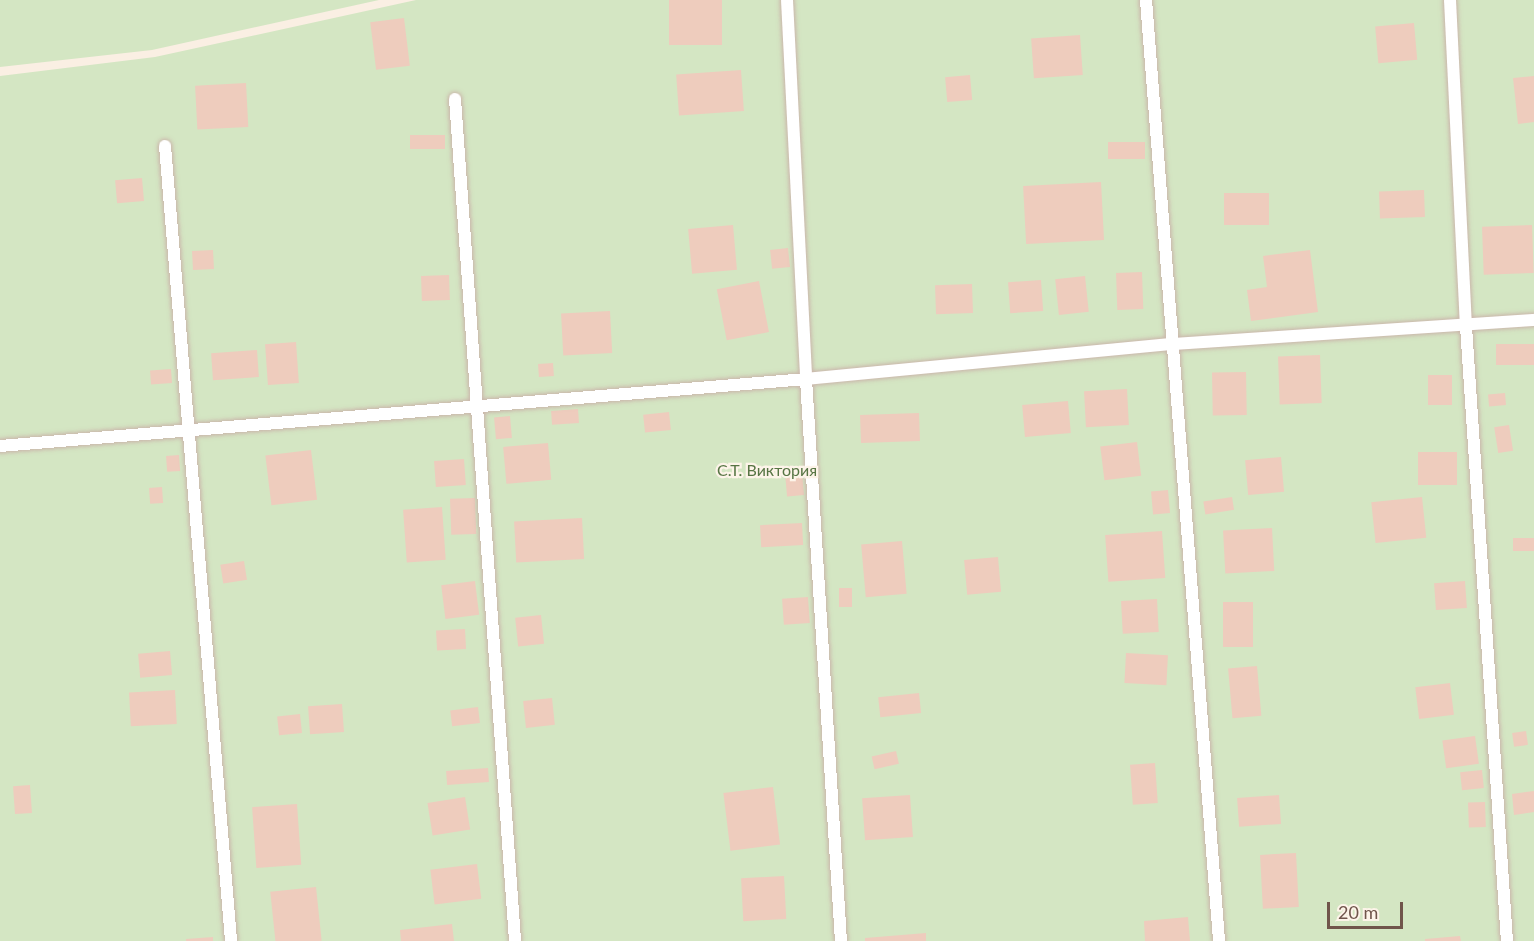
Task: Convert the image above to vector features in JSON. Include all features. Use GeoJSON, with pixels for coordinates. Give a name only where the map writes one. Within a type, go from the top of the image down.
{"type":"FeatureCollection","features":[{"type":"Feature","properties":{"kind":"lane"},"geometry":{"type":"LineString","coordinates":[[787,0],[806,379],[841,941]]}},
{"type":"Feature","properties":{"kind":"lane"},"geometry":{"type":"LineString","coordinates":[[1146,0],[1219,941]]}},
{"type":"Feature","properties":{"kind":"lane"},"geometry":{"type":"LineString","coordinates":[[1450,0],[1466,326],[1507,941]]}},
{"type":"Feature","properties":{"kind":"lane"},"geometry":{"type":"LineString","coordinates":[[455,99],[515,941]]}},
{"type":"Feature","properties":{"kind":"lane"},"geometry":{"type":"LineString","coordinates":[[165,146],[231,941]]}},
{"type":"Feature","properties":{"kind":"lane"},"geometry":{"type":"LineString","coordinates":[[0,446],[806,379],[1172,344],[1534,320]]}},
{"type":"Feature","properties":{"kind":"green space"},"geometry":{"type":"Polygon","coordinates":[[[0,0],[379,0],[152,50],[0,67],[0,0]]]}},
{"type":"Feature","properties":{"kind":"green space","name":"С.Т. Виктория"},"geometry":{"type":"Polygon","coordinates":[[[416,0],[1534,0],[1534,941],[0,941],[0,76],[155,57],[416,0]]]}},
{"type":"Feature","properties":{"kind":"building"},"geometry":{"type":"Polygon","coordinates":[[[669,0],[722,0],[722,45],[669,45],[669,0]]]}},
{"type":"Feature","properties":{"kind":"building"},"geometry":{"type":"Polygon","coordinates":[[[404,18],[410,66],[376,70],[370,22],[404,18]]]}},
{"type":"Feature","properties":{"kind":"building"},"geometry":{"type":"Polygon","coordinates":[[[1414,23],[1417,60],[1378,63],[1375,26],[1414,23]]]}},
{"type":"Feature","properties":{"kind":"building"},"geometry":{"type":"Polygon","coordinates":[[[1080,35],[1083,75],[1034,78],[1031,38],[1080,35]]]}},
{"type":"Feature","properties":{"kind":"building"},"geometry":{"type":"Polygon","coordinates":[[[741,70],[744,111],[679,115],[676,75],[741,70]]]}},
{"type":"Feature","properties":{"kind":"building"},"geometry":{"type":"Polygon","coordinates":[[[970,75],[972,100],[947,102],[945,77],[970,75]]]}},
{"type":"Feature","properties":{"kind":"building"},"geometry":{"type":"Polygon","coordinates":[[[1534,76],[1534,122],[1518,124],[1513,78],[1534,76]]]}},
{"type":"Feature","properties":{"kind":"building"},"geometry":{"type":"Polygon","coordinates":[[[246,83],[248,127],[197,130],[195,86],[246,83]]]}},
{"type":"Feature","properties":{"kind":"building"},"geometry":{"type":"Polygon","coordinates":[[[410,135],[445,135],[445,149],[410,149],[410,135]]]}},
{"type":"Feature","properties":{"kind":"building"},"geometry":{"type":"Polygon","coordinates":[[[1108,142],[1145,142],[1145,159],[1108,159],[1108,142]]]}},
{"type":"Feature","properties":{"kind":"building"},"geometry":{"type":"Polygon","coordinates":[[[142,178],[144,201],[117,203],[115,180],[142,178]]]}},
{"type":"Feature","properties":{"kind":"building"},"geometry":{"type":"Polygon","coordinates":[[[1101,182],[1104,240],[1026,244],[1023,186],[1101,182]]]}},
{"type":"Feature","properties":{"kind":"building"},"geometry":{"type":"Polygon","coordinates":[[[1424,190],[1425,217],[1380,219],[1379,192],[1424,190]]]}},
{"type":"Feature","properties":{"kind":"building"},"geometry":{"type":"Polygon","coordinates":[[[1224,193],[1269,193],[1269,225],[1224,225],[1224,193]]]}},
{"type":"Feature","properties":{"kind":"building"},"geometry":{"type":"Polygon","coordinates":[[[733,225],[737,270],[692,274],[688,229],[733,225]]]}},
{"type":"Feature","properties":{"kind":"building"},"geometry":{"type":"Polygon","coordinates":[[[1532,225],[1534,273],[1484,275],[1482,227],[1532,225]]]}},
{"type":"Feature","properties":{"kind":"building"},"geometry":{"type":"Polygon","coordinates":[[[788,248],[790,267],[772,269],[770,250],[788,248]]]}},
{"type":"Feature","properties":{"kind":"building"},"geometry":{"type":"Polygon","coordinates":[[[213,250],[214,269],[193,270],[192,251],[213,250]]]}},
{"type":"Feature","properties":{"kind":"building"},"geometry":{"type":"Polygon","coordinates":[[[1310,250],[1318,312],[1251,321],[1247,290],[1267,287],[1263,256],[1310,250]]]}},
{"type":"Feature","properties":{"kind":"building"},"geometry":{"type":"Polygon","coordinates":[[[1142,272],[1143,309],[1117,310],[1116,273],[1142,272]]]}},
{"type":"Feature","properties":{"kind":"building"},"geometry":{"type":"Polygon","coordinates":[[[449,275],[450,300],[422,301],[421,276],[449,275]]]}},
{"type":"Feature","properties":{"kind":"building"},"geometry":{"type":"Polygon","coordinates":[[[1085,276],[1089,312],[1059,315],[1055,279],[1085,276]]]}},
{"type":"Feature","properties":{"kind":"building"},"geometry":{"type":"Polygon","coordinates":[[[1041,280],[1043,311],[1010,313],[1008,282],[1041,280]]]}},
{"type":"Feature","properties":{"kind":"building"},"geometry":{"type":"Polygon","coordinates":[[[759,281],[769,332],[727,340],[717,289],[759,281]]]}},
{"type":"Feature","properties":{"kind":"building"},"geometry":{"type":"Polygon","coordinates":[[[972,284],[973,313],[936,314],[935,285],[972,284]]]}},
{"type":"Feature","properties":{"kind":"building"},"geometry":{"type":"Polygon","coordinates":[[[610,311],[612,353],[563,356],[561,314],[610,311]]]}},
{"type":"Feature","properties":{"kind":"building"},"geometry":{"type":"Polygon","coordinates":[[[296,342],[299,383],[268,385],[265,344],[296,342]]]}},
{"type":"Feature","properties":{"kind":"building"},"geometry":{"type":"Polygon","coordinates":[[[1496,344],[1534,344],[1534,365],[1496,365],[1496,344]]]}},
{"type":"Feature","properties":{"kind":"building"},"geometry":{"type":"Polygon","coordinates":[[[257,350],[259,377],[213,380],[211,353],[257,350]]]}},
{"type":"Feature","properties":{"kind":"building"},"geometry":{"type":"Polygon","coordinates":[[[1320,355],[1322,403],[1280,404],[1278,356],[1320,355]]]}},
{"type":"Feature","properties":{"kind":"building"},"geometry":{"type":"Polygon","coordinates":[[[553,363],[554,376],[539,377],[538,364],[553,363]]]}},
{"type":"Feature","properties":{"kind":"building"},"geometry":{"type":"Polygon","coordinates":[[[171,369],[172,383],[151,384],[150,370],[171,369]]]}},
{"type":"Feature","properties":{"kind":"building"},"geometry":{"type":"Polygon","coordinates":[[[1246,372],[1247,415],[1213,416],[1212,373],[1246,372]]]}},
{"type":"Feature","properties":{"kind":"building"},"geometry":{"type":"Polygon","coordinates":[[[1428,375],[1452,375],[1452,405],[1428,405],[1428,375]]]}},
{"type":"Feature","properties":{"kind":"building"},"geometry":{"type":"Polygon","coordinates":[[[1127,389],[1129,425],[1086,427],[1084,391],[1127,389]]]}},
{"type":"Feature","properties":{"kind":"building"},"geometry":{"type":"Polygon","coordinates":[[[1505,393],[1506,405],[1489,406],[1488,394],[1505,393]]]}},
{"type":"Feature","properties":{"kind":"building"},"geometry":{"type":"Polygon","coordinates":[[[1068,401],[1071,433],[1025,437],[1022,405],[1068,401]]]}},
{"type":"Feature","properties":{"kind":"building"},"geometry":{"type":"Polygon","coordinates":[[[578,409],[579,423],[552,425],[551,411],[578,409]]]}},
{"type":"Feature","properties":{"kind":"building"},"geometry":{"type":"Polygon","coordinates":[[[669,412],[671,430],[645,433],[643,415],[669,412]]]}},
{"type":"Feature","properties":{"kind":"building"},"geometry":{"type":"Polygon","coordinates":[[[919,413],[920,441],[861,443],[860,415],[919,413]]]}},
{"type":"Feature","properties":{"kind":"building"},"geometry":{"type":"Polygon","coordinates":[[[510,416],[512,438],[496,439],[494,417],[510,416]]]}},
{"type":"Feature","properties":{"kind":"building"},"geometry":{"type":"Polygon","coordinates":[[[1509,425],[1513,451],[1498,453],[1494,427],[1509,425]]]}},
{"type":"Feature","properties":{"kind":"building"},"geometry":{"type":"Polygon","coordinates":[[[1137,442],[1141,476],[1104,480],[1100,447],[1137,442]]]}},
{"type":"Feature","properties":{"kind":"building"},"geometry":{"type":"Polygon","coordinates":[[[548,443],[551,480],[506,484],[503,447],[548,443]]]}},
{"type":"Feature","properties":{"kind":"building"},"geometry":{"type":"Polygon","coordinates":[[[311,450],[317,500],[271,505],[265,456],[311,450]]]}},
{"type":"Feature","properties":{"kind":"building"},"geometry":{"type":"Polygon","coordinates":[[[1418,452],[1457,452],[1457,485],[1418,485],[1418,452]]]}},
{"type":"Feature","properties":{"kind":"building"},"geometry":{"type":"Polygon","coordinates":[[[179,455],[180,471],[167,472],[166,456],[179,455]]]}},
{"type":"Feature","properties":{"kind":"building"},"geometry":{"type":"Polygon","coordinates":[[[1281,457],[1284,492],[1248,495],[1245,460],[1281,457]]]}},
{"type":"Feature","properties":{"kind":"building"},"geometry":{"type":"Polygon","coordinates":[[[464,459],[466,485],[436,487],[434,461],[464,459]]]}},
{"type":"Feature","properties":{"kind":"building"},"geometry":{"type":"Polygon","coordinates":[[[802,472],[804,495],[787,496],[785,473],[802,472]]]}},
{"type":"Feature","properties":{"kind":"building"},"geometry":{"type":"Polygon","coordinates":[[[162,487],[163,503],[150,504],[149,488],[162,487]]]}},
{"type":"Feature","properties":{"kind":"building"},"geometry":{"type":"Polygon","coordinates":[[[1168,490],[1170,513],[1153,514],[1151,491],[1168,490]]]}},
{"type":"Feature","properties":{"kind":"building"},"geometry":{"type":"Polygon","coordinates":[[[1232,497],[1234,510],[1205,514],[1203,502],[1232,497]]]}},
{"type":"Feature","properties":{"kind":"building"},"geometry":{"type":"Polygon","coordinates":[[[1422,497],[1426,538],[1376,543],[1371,502],[1422,497]]]}},
{"type":"Feature","properties":{"kind":"building"},"geometry":{"type":"Polygon","coordinates":[[[475,498],[476,534],[451,535],[450,499],[475,498]]]}},
{"type":"Feature","properties":{"kind":"building"},"geometry":{"type":"Polygon","coordinates":[[[442,507],[446,560],[407,563],[403,510],[442,507]]]}},
{"type":"Feature","properties":{"kind":"building"},"geometry":{"type":"Polygon","coordinates":[[[582,518],[584,559],[516,563],[514,522],[582,518]]]}},
{"type":"Feature","properties":{"kind":"building"},"geometry":{"type":"Polygon","coordinates":[[[802,523],[803,545],[761,547],[760,525],[802,523]]]}},
{"type":"Feature","properties":{"kind":"building"},"geometry":{"type":"Polygon","coordinates":[[[1272,528],[1274,571],[1225,574],[1223,531],[1272,528]]]}},
{"type":"Feature","properties":{"kind":"building"},"geometry":{"type":"Polygon","coordinates":[[[1162,531],[1165,578],[1108,582],[1105,535],[1162,531]]]}},
{"type":"Feature","properties":{"kind":"building"},"geometry":{"type":"Polygon","coordinates":[[[1513,538],[1534,538],[1534,551],[1513,551],[1513,538]]]}},
{"type":"Feature","properties":{"kind":"building"},"geometry":{"type":"Polygon","coordinates":[[[902,541],[907,594],[866,597],[861,545],[902,541]]]}},
{"type":"Feature","properties":{"kind":"building"},"geometry":{"type":"Polygon","coordinates":[[[998,557],[1001,592],[967,595],[964,560],[998,557]]]}},
{"type":"Feature","properties":{"kind":"building"},"geometry":{"type":"Polygon","coordinates":[[[244,561],[247,580],[223,584],[220,565],[244,561]]]}},
{"type":"Feature","properties":{"kind":"building"},"geometry":{"type":"Polygon","coordinates":[[[475,581],[479,615],[445,619],[441,585],[475,581]]]}},
{"type":"Feature","properties":{"kind":"building"},"geometry":{"type":"Polygon","coordinates":[[[1465,581],[1467,608],[1436,610],[1434,583],[1465,581]]]}},
{"type":"Feature","properties":{"kind":"building"},"geometry":{"type":"Polygon","coordinates":[[[839,588],[852,588],[852,607],[839,607],[839,588]]]}},
{"type":"Feature","properties":{"kind":"building"},"geometry":{"type":"Polygon","coordinates":[[[808,597],[810,623],[784,625],[782,599],[808,597]]]}},
{"type":"Feature","properties":{"kind":"building"},"geometry":{"type":"Polygon","coordinates":[[[1157,599],[1159,632],[1123,634],[1121,601],[1157,599]]]}},
{"type":"Feature","properties":{"kind":"building"},"geometry":{"type":"Polygon","coordinates":[[[1223,602],[1253,602],[1253,647],[1223,647],[1223,602]]]}},
{"type":"Feature","properties":{"kind":"building"},"geometry":{"type":"Polygon","coordinates":[[[541,615],[544,644],[518,647],[515,618],[541,615]]]}},
{"type":"Feature","properties":{"kind":"building"},"geometry":{"type":"Polygon","coordinates":[[[465,629],[466,649],[437,650],[436,631],[465,629]]]}},
{"type":"Feature","properties":{"kind":"building"},"geometry":{"type":"Polygon","coordinates":[[[170,651],[172,675],[140,678],[138,654],[170,651]]]}},
{"type":"Feature","properties":{"kind":"building"},"geometry":{"type":"Polygon","coordinates":[[[1126,653],[1168,655],[1166,685],[1124,683],[1126,653]]]}},
{"type":"Feature","properties":{"kind":"building"},"geometry":{"type":"Polygon","coordinates":[[[1257,666],[1261,716],[1232,718],[1228,669],[1257,666]]]}},
{"type":"Feature","properties":{"kind":"building"},"geometry":{"type":"Polygon","coordinates":[[[1450,683],[1454,715],[1419,719],[1415,687],[1450,683]]]}},
{"type":"Feature","properties":{"kind":"building"},"geometry":{"type":"Polygon","coordinates":[[[175,690],[177,724],[131,726],[129,692],[175,690]]]}},
{"type":"Feature","properties":{"kind":"building"},"geometry":{"type":"Polygon","coordinates":[[[919,693],[921,713],[880,717],[878,697],[919,693]]]}},
{"type":"Feature","properties":{"kind":"building"},"geometry":{"type":"Polygon","coordinates":[[[552,698],[555,725],[526,728],[523,701],[552,698]]]}},
{"type":"Feature","properties":{"kind":"building"},"geometry":{"type":"Polygon","coordinates":[[[342,704],[344,732],[310,734],[308,706],[342,704]]]}},
{"type":"Feature","properties":{"kind":"building"},"geometry":{"type":"Polygon","coordinates":[[[478,707],[480,723],[452,726],[450,710],[478,707]]]}},
{"type":"Feature","properties":{"kind":"building"},"geometry":{"type":"Polygon","coordinates":[[[300,714],[302,733],[279,735],[277,716],[300,714]]]}},
{"type":"Feature","properties":{"kind":"building"},"geometry":{"type":"Polygon","coordinates":[[[1526,731],[1528,745],[1514,747],[1512,733],[1526,731]]]}},
{"type":"Feature","properties":{"kind":"building"},"geometry":{"type":"Polygon","coordinates":[[[1475,736],[1479,764],[1446,768],[1442,741],[1475,736]]]}},
{"type":"Feature","properties":{"kind":"building"},"geometry":{"type":"Polygon","coordinates":[[[896,751],[899,764],[875,769],[872,757],[896,751]]]}},
{"type":"Feature","properties":{"kind":"building"},"geometry":{"type":"Polygon","coordinates":[[[1155,763],[1158,803],[1133,805],[1130,765],[1155,763]]]}},
{"type":"Feature","properties":{"kind":"building"},"geometry":{"type":"Polygon","coordinates":[[[488,768],[489,782],[447,785],[446,771],[488,768]]]}},
{"type":"Feature","properties":{"kind":"building"},"geometry":{"type":"Polygon","coordinates":[[[1482,770],[1484,788],[1462,790],[1460,772],[1482,770]]]}},
{"type":"Feature","properties":{"kind":"building"},"geometry":{"type":"Polygon","coordinates":[[[30,785],[32,813],[15,814],[13,786],[30,785]]]}},
{"type":"Feature","properties":{"kind":"building"},"geometry":{"type":"Polygon","coordinates":[[[773,787],[780,845],[730,851],[723,793],[773,787]]]}},
{"type":"Feature","properties":{"kind":"building"},"geometry":{"type":"Polygon","coordinates":[[[1534,791],[1534,812],[1514,815],[1512,794],[1534,791]]]}},
{"type":"Feature","properties":{"kind":"building"},"geometry":{"type":"Polygon","coordinates":[[[910,795],[913,837],[865,840],[862,798],[910,795]]]}},
{"type":"Feature","properties":{"kind":"building"},"geometry":{"type":"Polygon","coordinates":[[[1279,795],[1281,824],[1239,827],[1237,798],[1279,795]]]}},
{"type":"Feature","properties":{"kind":"building"},"geometry":{"type":"Polygon","coordinates":[[[465,797],[470,830],[433,836],[427,803],[465,797]]]}},
{"type":"Feature","properties":{"kind":"building"},"geometry":{"type":"Polygon","coordinates":[[[1485,802],[1486,827],[1469,828],[1468,803],[1485,802]]]}},
{"type":"Feature","properties":{"kind":"building"},"geometry":{"type":"Polygon","coordinates":[[[297,804],[301,865],[256,868],[252,807],[297,804]]]}},
{"type":"Feature","properties":{"kind":"building"},"geometry":{"type":"Polygon","coordinates":[[[1296,853],[1299,907],[1263,909],[1260,855],[1296,853]]]}},
{"type":"Feature","properties":{"kind":"building"},"geometry":{"type":"Polygon","coordinates":[[[477,864],[481,899],[435,904],[430,870],[477,864]]]}},
{"type":"Feature","properties":{"kind":"building"},"geometry":{"type":"Polygon","coordinates":[[[784,876],[786,919],[743,921],[741,878],[784,876]]]}},
{"type":"Feature","properties":{"kind":"building"},"geometry":{"type":"Polygon","coordinates":[[[316,887],[322,941],[275,941],[270,892],[316,887]]]}},
{"type":"Feature","properties":{"kind":"building"},"geometry":{"type":"Polygon","coordinates":[[[1188,917],[1190,941],[1145,941],[1144,921],[1188,917]]]}},
{"type":"Feature","properties":{"kind":"building"},"geometry":{"type":"Polygon","coordinates":[[[452,924],[454,941],[401,941],[400,930],[452,924]]]}},
{"type":"Feature","properties":{"kind":"building"},"geometry":{"type":"Polygon","coordinates":[[[926,933],[926,941],[865,941],[865,938],[926,933]]]}},
{"type":"Feature","properties":{"kind":"building"},"geometry":{"type":"Polygon","coordinates":[[[1460,936],[1461,941],[1425,941],[1425,939],[1460,936]]]}},
{"type":"Feature","properties":{"kind":"building"},"geometry":{"type":"Polygon","coordinates":[[[213,937],[213,941],[186,941],[186,939],[213,937]]]}}]}
